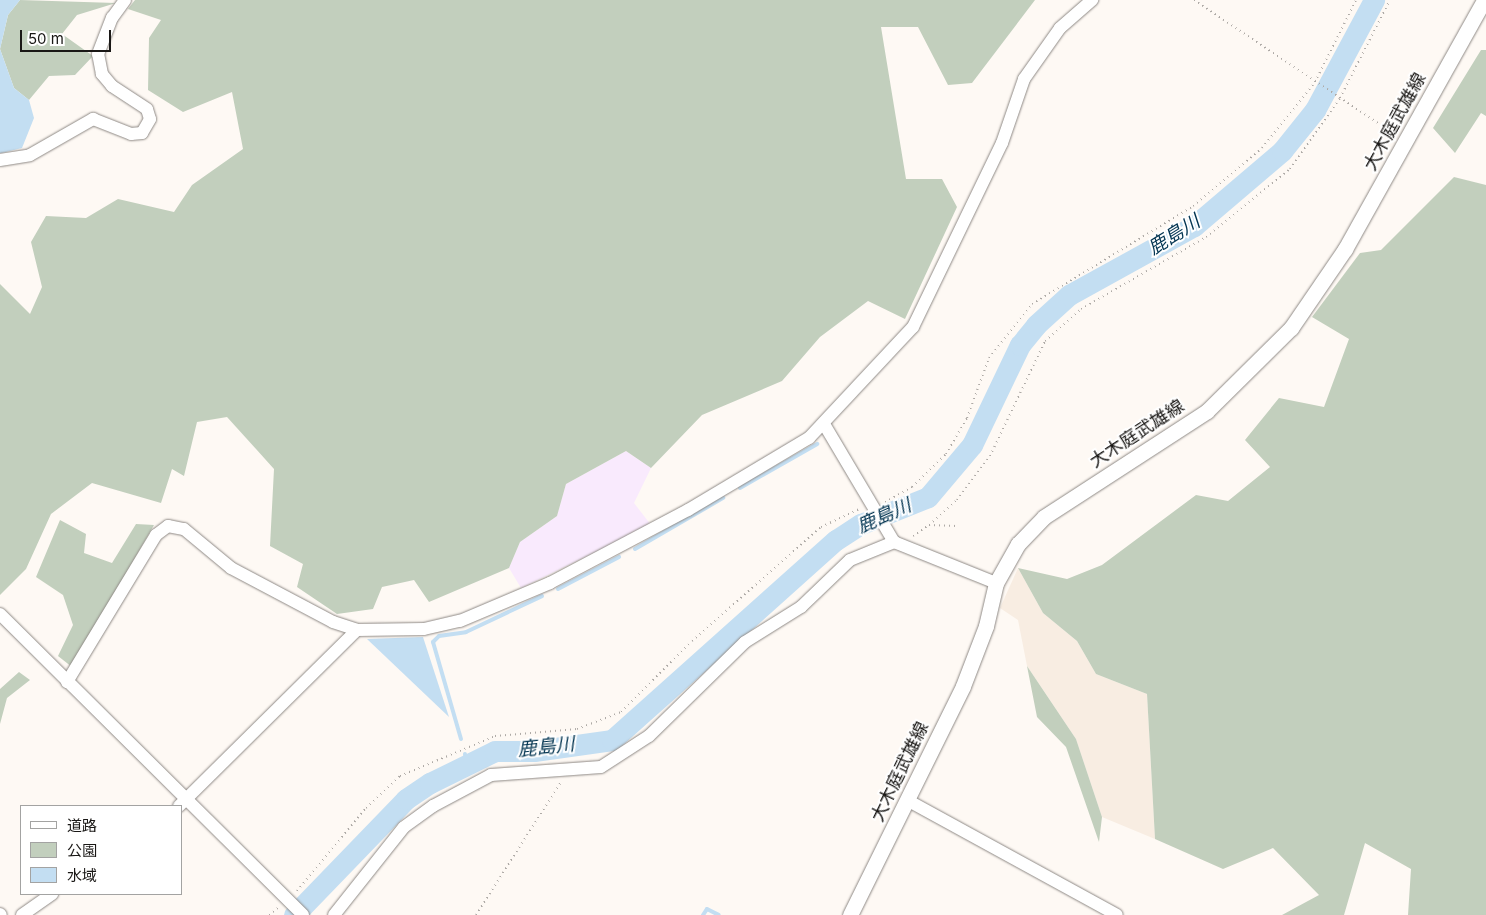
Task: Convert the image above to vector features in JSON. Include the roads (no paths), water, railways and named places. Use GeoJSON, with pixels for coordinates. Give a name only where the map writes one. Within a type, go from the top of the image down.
{"type":"FeatureCollection","features":[{"type":"Feature","properties":{"kind":"main road","name":"大木庭武雄線"},"geometry":{"type":"LineString","coordinates":[[850,915],[963,686],[986,626],[996,583],[1018,544],[1044,517],[1207,411],[1291,328],[1345,249],[1484,0]]}},
{"type":"Feature","properties":{"kind":"street"},"geometry":{"type":"LineString","coordinates":[[0,160],[30,155],[93,119],[131,134],[142,133],[150,118],[147,109],[112,86],[102,74],[98,54],[112,18],[125,0]]}},
{"type":"Feature","properties":{"kind":"street"},"geometry":{"type":"LineString","coordinates":[[67,682],[156,536],[168,526],[184,529],[231,568],[333,622],[357,630],[424,629],[460,621],[550,583],[688,510],[788,452],[824,424],[913,327],[1002,143],[1024,79],[1060,28],[1092,0]]}},
{"type":"Feature","properties":{"kind":"street"},"geometry":{"type":"LineString","coordinates":[[824,424],[893,540],[906,549],[996,583]]}},
{"type":"Feature","properties":{"kind":"street"},"geometry":{"type":"LineString","coordinates":[[334,915],[404,827],[433,806],[491,775],[600,767],[649,736],[745,642],[801,607],[850,560],[893,540]]}},
{"type":"Feature","properties":{"kind":"street"},"geometry":{"type":"LineString","coordinates":[[0,614],[183,804],[303,915]]}},
{"type":"Feature","properties":{"kind":"street"},"geometry":{"type":"LineString","coordinates":[[183,804],[357,630]]}},
{"type":"Feature","properties":{"kind":"street"},"geometry":{"type":"LineString","coordinates":[[907,800],[1117,915]]}},
{"type":"Feature","properties":{"kind":"street"},"geometry":{"type":"LineString","coordinates":[[22,915],[51,895]]}},
{"type":"Feature","properties":{"kind":"water"},"geometry":{"type":"Polygon","coordinates":[[[0,0],[20,0],[8,15],[0,49],[0,0]]]}},
{"type":"Feature","properties":{"kind":"water"},"geometry":{"type":"Polygon","coordinates":[[[0,49],[14,88],[29,100],[34,118],[22,148],[2,153],[0,153],[0,49]]]}},
{"type":"Feature","properties":{"kind":"water"},"geometry":{"type":"Polygon","coordinates":[[[423,637],[449,717],[367,639],[423,637]]]}},
{"type":"Feature","properties":{"kind":"waterway","name":"鹿島川"},"geometry":{"type":"LineString","coordinates":[[294,915],[406,799],[430,783],[495,751],[534,751],[612,740],[836,540],[861,524],[928,497],[972,445],[1020,345],[1036,325],[1069,295],[1194,226],[1282,151],[1315,110],[1374,0]]}},
{"type":"Feature","properties":{"kind":"waterway"},"geometry":{"type":"LineString","coordinates":[[740,488],[817,444]]}},
{"type":"Feature","properties":{"kind":"waterway"},"geometry":{"type":"LineString","coordinates":[[635,549],[723,498]]}},
{"type":"Feature","properties":{"kind":"waterway"},"geometry":{"type":"LineString","coordinates":[[558,589],[619,557]]}},
{"type":"Feature","properties":{"kind":"waterway"},"geometry":{"type":"LineString","coordinates":[[461,739],[433,642],[439,636],[466,632],[542,596]]}},
{"type":"Feature","properties":{"kind":"waterway"},"geometry":{"type":"LineString","coordinates":[[465,754],[466,763]]}},
{"type":"Feature","properties":{"kind":"waterway"},"geometry":{"type":"LineString","coordinates":[[703,915],[707,909],[719,915]]}}]}
